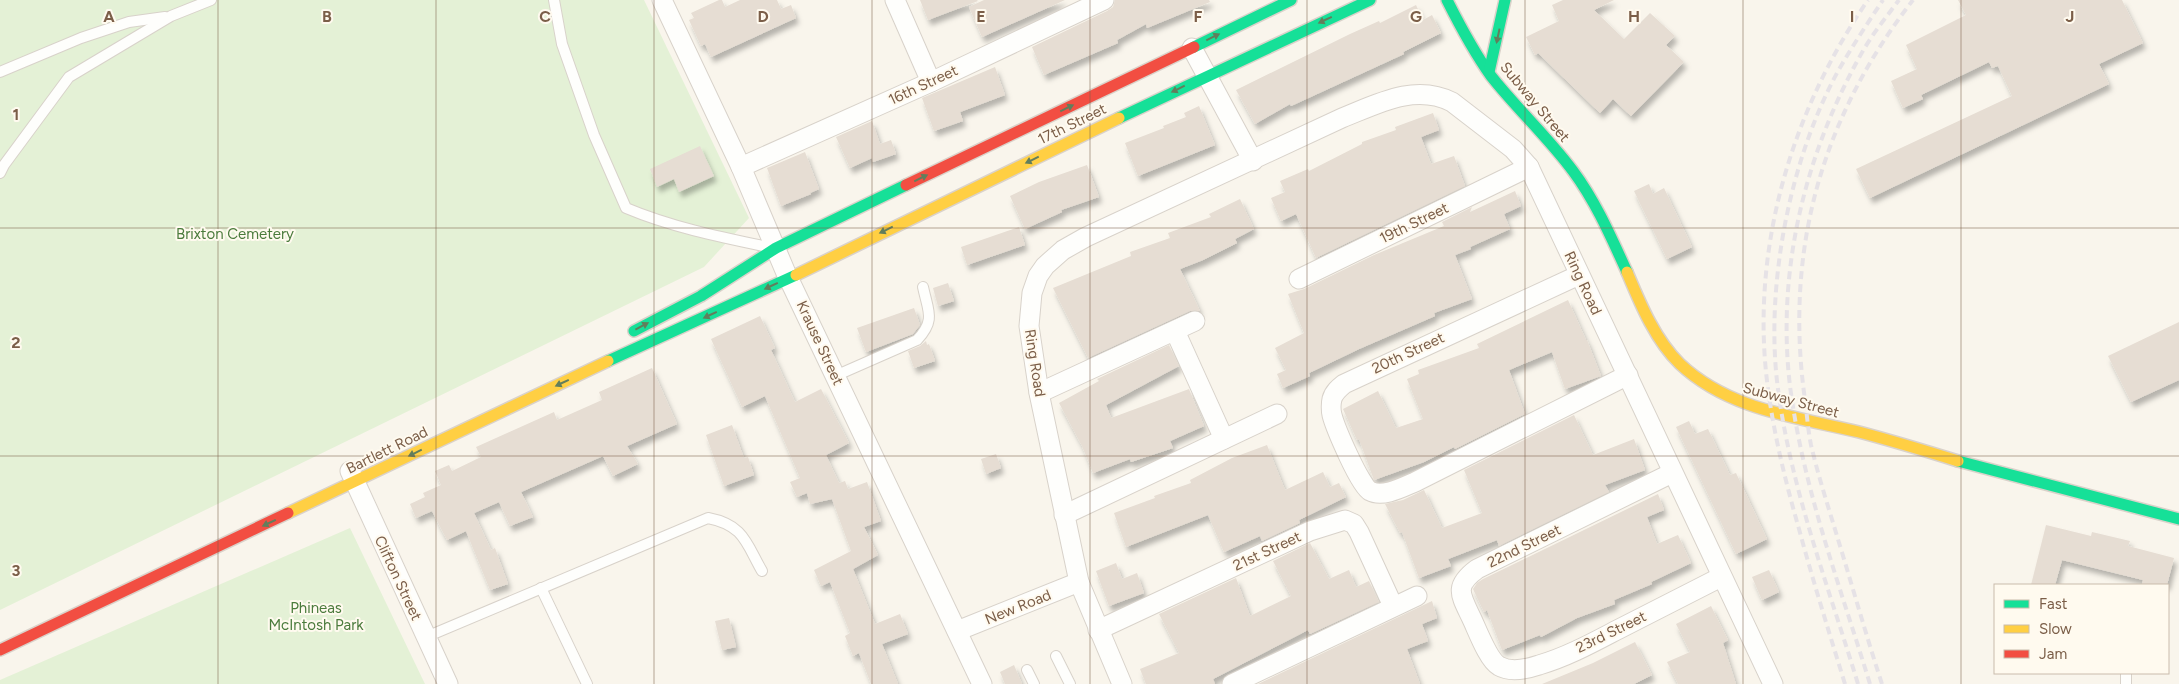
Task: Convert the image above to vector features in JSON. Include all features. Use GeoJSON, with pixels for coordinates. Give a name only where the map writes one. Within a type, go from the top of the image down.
{"type":"FeatureCollection","features":[{"type":"Feature","properties":{"kind":"main road","name":"17th Street"},"geometry":{"type":"LineString","coordinates":[[776,248],[1291,0]]}},
{"type":"Feature","properties":{"kind":"main road","name":"17th Street"},"geometry":{"type":"LineString","coordinates":[[789,278],[1206,76],[1370,0]]}},
{"type":"Feature","properties":{"kind":"main road","name":"Subway Street"},"geometry":{"type":"LineString","coordinates":[[1447,0],[1490,72],[1555,149],[1584,187],[1598,211],[1649,319],[1667,348],[1678,363],[1715,391],[1738,402],[1780,415],[1860,432],[2025,479],[2179,519]]}},
{"type":"Feature","properties":{"kind":"main road"},"geometry":{"type":"LineString","coordinates":[[1490,72],[1505,0]]}},
{"type":"Feature","properties":{"kind":"main road"},"geometry":{"type":"LineString","coordinates":[[623,336],[702,296],[776,248]]}},
{"type":"Feature","properties":{"kind":"main road","name":"Bartlett Road"},"geometry":{"type":"LineString","coordinates":[[0,637],[352,476],[514,405],[789,278]]}},
{"type":"Feature","properties":{"kind":"main road","name":"Bartlett Road"},"geometry":{"type":"LineString","coordinates":[[0,650],[352,476],[377,458]]}},
{"type":"Feature","properties":{"kind":"street","name":"Krause Street"},"geometry":{"type":"LineString","coordinates":[[662,0],[741,167],[789,278],[982,684]]}},
{"type":"Feature","properties":{"kind":"street"},"geometry":{"type":"LineString","coordinates":[[895,0],[931,82]]}},
{"type":"Feature","properties":{"kind":"street","name":"16th Street"},"geometry":{"type":"LineString","coordinates":[[741,167],[931,82],[1104,0]]}},
{"type":"Feature","properties":{"kind":"street"},"geometry":{"type":"LineString","coordinates":[[1192,48],[1253,161]]}},
{"type":"Feature","properties":{"kind":"street","name":"Ring Road"},"geometry":{"type":"LineString","coordinates":[[1122,684],[1079,582],[1064,515],[1039,393],[1029,326],[1032,293],[1038,276],[1045,266],[1062,250],[1086,238],[1379,103],[1406,95],[1424,94],[1441,97],[1452,102],[1513,149],[1529,167],[1771,683]]}},
{"type":"Feature","properties":{"kind":"street","name":"19th Street"},"geometry":{"type":"LineString","coordinates":[[1299,279],[1529,167]]}},
{"type":"Feature","properties":{"kind":"street","name":"20th Street"},"geometry":{"type":"LineString","coordinates":[[1579,275],[1344,384],[1336,391],[1332,399],[1332,414],[1353,465],[1370,492],[1387,492],[1415,482],[1628,375]]}},
{"type":"Feature","properties":{"kind":"street"},"geometry":{"type":"LineString","coordinates":[[1039,393],[1195,321]]}},
{"type":"Feature","properties":{"kind":"street"},"geometry":{"type":"LineString","coordinates":[[1175,331],[1224,440]]}},
{"type":"Feature","properties":{"kind":"street"},"geometry":{"type":"LineString","coordinates":[[1064,515],[1277,414]]}},
{"type":"Feature","properties":{"kind":"street","name":"22nd Street"},"geometry":{"type":"LineString","coordinates":[[1497,665],[1490,657],[1461,594],[1462,582],[1467,576],[1477,568],[1672,473]]}},
{"type":"Feature","properties":{"kind":"street","name":"Clifton Street"},"geometry":{"type":"LineString","coordinates":[[352,476],[448,684]]}},
{"type":"Feature","properties":{"kind":"street","name":"21st Street"},"geometry":{"type":"LineString","coordinates":[[1098,630],[1310,531],[1345,520],[1354,524],[1359,532],[1393,606]]}},
{"type":"Feature","properties":{"kind":"street","name":"23rd Street"},"geometry":{"type":"LineString","coordinates":[[1497,665],[1506,669],[1519,670],[1541,665],[1596,641],[1721,577]]}},
{"type":"Feature","properties":{"kind":"street","name":"New Road"},"geometry":{"type":"LineString","coordinates":[[957,631],[1079,582]]}},
{"type":"Feature","properties":{"kind":"street"},"geometry":{"type":"LineString","coordinates":[[1232,684],[1417,596]]}},
{"type":"Feature","properties":{"kind":"lane"},"geometry":{"type":"LineString","coordinates":[[0,173],[68,76],[170,16],[211,0]]}},
{"type":"Feature","properties":{"kind":"lane"},"geometry":{"type":"LineString","coordinates":[[554,0],[562,44],[594,135],[626,208],[647,217],[702,233],[776,248]]}},
{"type":"Feature","properties":{"kind":"lane"},"geometry":{"type":"LineString","coordinates":[[0,72],[82,38],[129,22],[170,16]]}},
{"type":"Feature","properties":{"kind":"lane"},"geometry":{"type":"LineString","coordinates":[[836,376],[917,340],[927,329],[930,319],[923,287]]}},
{"type":"Feature","properties":{"kind":"lane"},"geometry":{"type":"LineString","coordinates":[[426,637],[708,518],[726,521],[740,532],[762,571]]}},
{"type":"Feature","properties":{"kind":"lane"},"geometry":{"type":"LineString","coordinates":[[541,588],[587,684]]}},
{"type":"Feature","properties":{"kind":"lane"},"geometry":{"type":"LineString","coordinates":[[1056,656],[1070,684]]}},
{"type":"Feature","properties":{"kind":"lane"},"geometry":{"type":"LineString","coordinates":[[1028,670],[1034,684]]}},
{"type":"Feature","properties":{"kind":"green space","name":"Brixton Cemetery"},"geometry":{"type":"Polygon","coordinates":[[[0,0],[644,0],[749,218],[704,267],[0,610],[0,0]]]}},
{"type":"Feature","properties":{"kind":"green space","name":"Phineas McIntosh Park"},"geometry":{"type":"Polygon","coordinates":[[[350,528],[425,684],[0,684],[0,680],[350,528]]]}},
{"type":"Feature","properties":{"kind":"building"},"geometry":{"type":"Polygon","coordinates":[[[722,0],[725,7],[740,0],[777,0],[781,9],[791,5],[796,18],[711,57],[705,44],[701,46],[689,20],[694,18],[691,13],[722,0]]]}},
{"type":"Feature","properties":{"kind":"building"},"geometry":{"type":"Polygon","coordinates":[[[920,0],[977,0],[978,1],[928,20],[920,0]]]}},
{"type":"Feature","properties":{"kind":"building"},"geometry":{"type":"Polygon","coordinates":[[[984,0],[1065,0],[982,37],[969,7],[984,0]]]}},
{"type":"Feature","properties":{"kind":"building"},"geometry":{"type":"Polygon","coordinates":[[[1115,0],[1209,0],[1210,2],[1147,28],[1146,24],[1117,40],[1118,43],[1044,75],[1032,47],[1107,11],[1113,7],[1115,0]]]}},
{"type":"Feature","properties":{"kind":"building"},"geometry":{"type":"Polygon","coordinates":[[[1563,0],[1614,0],[1594,10],[1624,39],[1650,13],[1675,36],[1666,45],[1684,62],[1631,116],[1613,99],[1600,113],[1538,53],[1535,55],[1526,37],[1559,21],[1552,5],[1563,0]]]}},
{"type":"Feature","properties":{"kind":"building"},"geometry":{"type":"Polygon","coordinates":[[[1958,0],[2122,0],[2143,43],[2099,64],[2109,84],[1870,198],[1856,169],[2012,96],[1998,66],[1992,68],[1989,62],[1921,95],[1923,99],[1903,108],[1891,81],[1917,69],[1906,45],[1966,15],[1958,0]]]}},
{"type":"Feature","properties":{"kind":"building"},"geometry":{"type":"Polygon","coordinates":[[[1416,5],[1423,20],[1432,15],[1441,33],[1403,52],[1404,54],[1291,106],[1290,104],[1255,124],[1236,90],[1350,34],[1379,21],[1380,23],[1416,5]]]}},
{"type":"Feature","properties":{"kind":"building"},"geometry":{"type":"Polygon","coordinates":[[[995,67],[1005,95],[960,112],[963,121],[934,131],[922,98],[995,67]]]}},
{"type":"Feature","properties":{"kind":"building"},"geometry":{"type":"Polygon","coordinates":[[[1199,106],[1215,145],[1138,176],[1125,143],[1186,117],[1184,113],[1199,106]]]}},
{"type":"Feature","properties":{"kind":"building"},"geometry":{"type":"Polygon","coordinates":[[[1433,113],[1439,130],[1421,137],[1431,164],[1454,156],[1465,186],[1316,258],[1296,214],[1281,221],[1271,198],[1285,192],[1280,181],[1308,169],[1309,171],[1362,144],[1362,142],[1396,130],[1395,127],[1433,113]]]}},
{"type":"Feature","properties":{"kind":"building"},"geometry":{"type":"Polygon","coordinates":[[[872,121],[880,144],[891,140],[896,154],[873,162],[872,158],[850,168],[836,137],[872,121]]]}},
{"type":"Feature","properties":{"kind":"building"},"geometry":{"type":"Polygon","coordinates":[[[700,146],[714,176],[679,192],[674,179],[657,187],[650,169],[700,146]]]}},
{"type":"Feature","properties":{"kind":"building"},"geometry":{"type":"Polygon","coordinates":[[[805,152],[819,189],[781,206],[767,168],[805,152]]]}},
{"type":"Feature","properties":{"kind":"building"},"geometry":{"type":"Polygon","coordinates":[[[1087,165],[1099,197],[1061,210],[1062,212],[1025,229],[1010,196],[1039,182],[1087,165]]]}},
{"type":"Feature","properties":{"kind":"building"},"geometry":{"type":"Polygon","coordinates":[[[1649,184],[1653,194],[1664,188],[1692,247],[1667,259],[1634,191],[1649,184]]]}},
{"type":"Feature","properties":{"kind":"building"},"geometry":{"type":"Polygon","coordinates":[[[1515,191],[1521,206],[1504,214],[1510,229],[1455,255],[1472,299],[1434,313],[1435,316],[1359,349],[1309,373],[1310,376],[1283,388],[1277,374],[1286,370],[1275,348],[1304,333],[1288,294],[1304,289],[1374,255],[1444,226],[1442,222],[1472,207],[1470,212],[1515,191]]]}},
{"type":"Feature","properties":{"kind":"building"},"geometry":{"type":"Polygon","coordinates":[[[1240,199],[1254,229],[1235,239],[1237,243],[1180,269],[1200,311],[1190,311],[1088,358],[1053,288],[1131,256],[1130,252],[1170,238],[1168,233],[1211,217],[1209,214],[1240,199]]]}},
{"type":"Feature","properties":{"kind":"building"},"geometry":{"type":"Polygon","coordinates":[[[1019,227],[1025,245],[967,265],[961,247],[1019,227]]]}},
{"type":"Feature","properties":{"kind":"building"},"geometry":{"type":"Polygon","coordinates":[[[948,283],[954,301],[938,306],[933,288],[948,283]]]}},
{"type":"Feature","properties":{"kind":"building"},"geometry":{"type":"Polygon","coordinates":[[[1568,300],[1601,376],[1565,389],[1552,352],[1509,370],[1525,414],[1455,449],[1454,447],[1424,462],[1374,480],[1359,439],[1357,440],[1343,409],[1378,391],[1396,428],[1423,419],[1407,379],[1419,374],[1418,370],[1479,348],[1477,344],[1568,300]]]}},
{"type":"Feature","properties":{"kind":"building"},"geometry":{"type":"Polygon","coordinates":[[[914,308],[920,325],[913,334],[866,352],[857,328],[914,308]]]}},
{"type":"Feature","properties":{"kind":"building"},"geometry":{"type":"Polygon","coordinates":[[[760,316],[775,348],[771,350],[795,402],[821,389],[849,443],[826,455],[839,483],[845,481],[848,489],[867,482],[881,521],[864,527],[878,555],[853,569],[875,624],[900,614],[908,634],[882,644],[898,684],[871,684],[859,653],[853,656],[845,636],[850,633],[830,582],[821,586],[814,570],[851,551],[832,499],[810,504],[807,493],[797,497],[790,482],[800,478],[765,396],[742,407],[711,339],[760,316]]]}},
{"type":"Feature","properties":{"kind":"building"},"geometry":{"type":"Polygon","coordinates":[[[2179,322],[2179,380],[2131,402],[2108,356],[2179,322]]]}},
{"type":"Feature","properties":{"kind":"building"},"geometry":{"type":"Polygon","coordinates":[[[926,341],[927,345],[929,344],[935,361],[914,368],[908,351],[926,341]]]}},
{"type":"Feature","properties":{"kind":"building"},"geometry":{"type":"Polygon","coordinates":[[[1169,345],[1179,366],[1106,405],[1111,418],[1189,389],[1204,426],[1170,441],[1173,448],[1131,462],[1130,459],[1093,473],[1082,446],[1059,403],[1099,381],[1097,379],[1169,345]]]}},
{"type":"Feature","properties":{"kind":"building"},"geometry":{"type":"Polygon","coordinates":[[[652,368],[677,424],[627,446],[638,464],[613,476],[603,456],[521,492],[533,517],[510,526],[499,502],[474,513],[491,550],[495,548],[508,584],[490,590],[466,531],[447,540],[432,511],[416,518],[410,504],[425,497],[423,493],[441,485],[435,471],[449,465],[452,471],[481,457],[476,447],[554,412],[557,420],[602,400],[599,392],[652,368]]]}},
{"type":"Feature","properties":{"kind":"building"},"geometry":{"type":"Polygon","coordinates":[[[1574,415],[1593,455],[1634,439],[1645,470],[1605,485],[1609,492],[1499,546],[1497,540],[1448,559],[1451,566],[1419,578],[1402,532],[1400,533],[1385,504],[1403,500],[1424,490],[1442,528],[1482,513],[1464,470],[1574,415]]]}},
{"type":"Feature","properties":{"kind":"building"},"geometry":{"type":"Polygon","coordinates":[[[1689,421],[1695,434],[1708,429],[1730,475],[1736,473],[1767,539],[1736,554],[1676,427],[1689,421]]]}},
{"type":"Feature","properties":{"kind":"building"},"geometry":{"type":"Polygon","coordinates":[[[732,425],[744,458],[748,457],[754,475],[724,486],[706,435],[732,425]]]}},
{"type":"Feature","properties":{"kind":"building"},"geometry":{"type":"Polygon","coordinates":[[[1267,445],[1285,490],[1323,472],[1330,487],[1339,483],[1346,497],[1299,520],[1300,523],[1262,541],[1260,536],[1224,552],[1208,515],[1126,547],[1114,513],[1191,483],[1190,480],[1232,458],[1267,445]]]}},
{"type":"Feature","properties":{"kind":"building"},"geometry":{"type":"Polygon","coordinates":[[[996,454],[1001,468],[986,474],[981,459],[996,454]]]}},
{"type":"Feature","properties":{"kind":"building"},"geometry":{"type":"Polygon","coordinates":[[[1658,494],[1664,510],[1647,517],[1657,544],[1678,535],[1691,563],[1651,582],[1652,584],[1614,600],[1615,604],[1577,618],[1541,637],[1540,635],[1502,650],[1487,610],[1484,612],[1473,589],[1477,583],[1658,494]]]}},
{"type":"Feature","properties":{"kind":"building"},"geometry":{"type":"Polygon","coordinates":[[[2046,525],[2091,536],[2092,532],[2130,541],[2128,546],[2174,558],[2167,584],[2142,584],[2143,580],[2062,560],[2055,584],[2031,584],[2046,525]]]}},
{"type":"Feature","properties":{"kind":"building"},"geometry":{"type":"Polygon","coordinates":[[[1310,543],[1329,579],[1349,570],[1356,587],[1369,581],[1379,602],[1310,634],[1308,630],[1213,679],[1215,684],[1146,684],[1140,669],[1179,653],[1159,614],[1236,578],[1250,616],[1291,596],[1273,561],[1310,543]]]}},
{"type":"Feature","properties":{"kind":"building"},"geometry":{"type":"Polygon","coordinates":[[[1116,563],[1122,579],[1137,573],[1144,593],[1109,606],[1096,571],[1116,563]]]}},
{"type":"Feature","properties":{"kind":"building"},"geometry":{"type":"Polygon","coordinates":[[[1769,570],[1779,592],[1762,600],[1752,577],[1769,570]]]}},
{"type":"Feature","properties":{"kind":"building"},"geometry":{"type":"Polygon","coordinates":[[[1432,601],[1437,618],[1422,624],[1428,641],[1407,649],[1420,684],[1258,684],[1432,601]]]}},
{"type":"Feature","properties":{"kind":"building"},"geometry":{"type":"Polygon","coordinates":[[[1711,606],[1728,640],[1723,643],[1736,684],[1678,684],[1667,662],[1690,652],[1676,624],[1711,606]]]}},
{"type":"Feature","properties":{"kind":"building"},"geometry":{"type":"Polygon","coordinates":[[[729,618],[736,647],[722,650],[715,621],[729,618]]]}},
{"type":"Feature","properties":{"kind":"building"},"geometry":{"type":"Polygon","coordinates":[[[1635,642],[1652,675],[1634,684],[1542,684],[1593,663],[1635,642]]]}},
{"type":"Feature","properties":{"kind":"building"},"geometry":{"type":"Polygon","coordinates":[[[1014,665],[1022,684],[1005,684],[1000,672],[1014,665]]]}},
{"type":"Feature","properties":{"kind":"railway"},"geometry":{"type":"LineString","coordinates":[[1845,684],[1810,568],[1780,455],[1767,381],[1764,331],[1765,280],[1772,231],[1783,182],[1798,134],[1818,87],[1841,42],[1868,0]]}},
{"type":"Feature","properties":{"kind":"railway"},"geometry":{"type":"LineString","coordinates":[[1858,684],[1811,534],[1790,458],[1777,381],[1774,343],[1775,304],[1785,223],[1794,183],[1806,144],[1820,107],[1837,73],[1883,0]]}},
{"type":"Feature","properties":{"kind":"railway"},"geometry":{"type":"LineString","coordinates":[[1870,684],[1824,536],[1804,462],[1790,386],[1787,342],[1788,298],[1792,255],[1800,212],[1811,169],[1826,128],[1864,49],[1899,0]]}},
{"type":"Feature","properties":{"kind":"railway"},"geometry":{"type":"LineString","coordinates":[[1882,684],[1811,445],[1800,345],[1800,292],[1806,240],[1817,189],[1833,139],[1854,91],[1881,45],[1913,0]]}},
{"type":"Feature","properties":{"kind":"traffic: fast"},"geometry":{"type":"LineString","coordinates":[[1194,47],[1291,0]]}},
{"type":"Feature","properties":{"kind":"traffic: fast"},"geometry":{"type":"LineString","coordinates":[[1119,118],[1370,0]]}},
{"type":"Feature","properties":{"kind":"traffic: fast"},"geometry":{"type":"LineString","coordinates":[[1447,0],[1491,76],[1553,146],[1589,195],[1627,272]]}},
{"type":"Feature","properties":{"kind":"traffic: fast"},"geometry":{"type":"LineString","coordinates":[[1489,72],[1505,0]]}},
{"type":"Feature","properties":{"kind":"traffic: fast"},"geometry":{"type":"LineString","coordinates":[[634,331],[701,296],[776,248],[906,185]]}},
{"type":"Feature","properties":{"kind":"traffic: fast"},"geometry":{"type":"LineString","coordinates":[[608,361],[796,275]]}},
{"type":"Feature","properties":{"kind":"traffic: fast"},"geometry":{"type":"LineString","coordinates":[[1958,461],[2179,519]]}},
{"type":"Feature","properties":{"kind":"traffic: slow"},"geometry":{"type":"LineString","coordinates":[[796,275],[1119,118]]}},
{"type":"Feature","properties":{"kind":"traffic: slow"},"geometry":{"type":"LineString","coordinates":[[1627,272],[1649,321],[1663,344],[1680,364],[1699,380],[1720,392],[1765,410],[1859,432],[1958,461]]}},
{"type":"Feature","properties":{"kind":"traffic: slow"},"geometry":{"type":"LineString","coordinates":[[288,513],[608,361]]}},
{"type":"Feature","properties":{"kind":"traffic: jam"},"geometry":{"type":"LineString","coordinates":[[906,185],[1194,47]]}},
{"type":"Feature","properties":{"kind":"traffic: jam"},"geometry":{"type":"LineString","coordinates":[[0,650],[288,513]]}}]}
